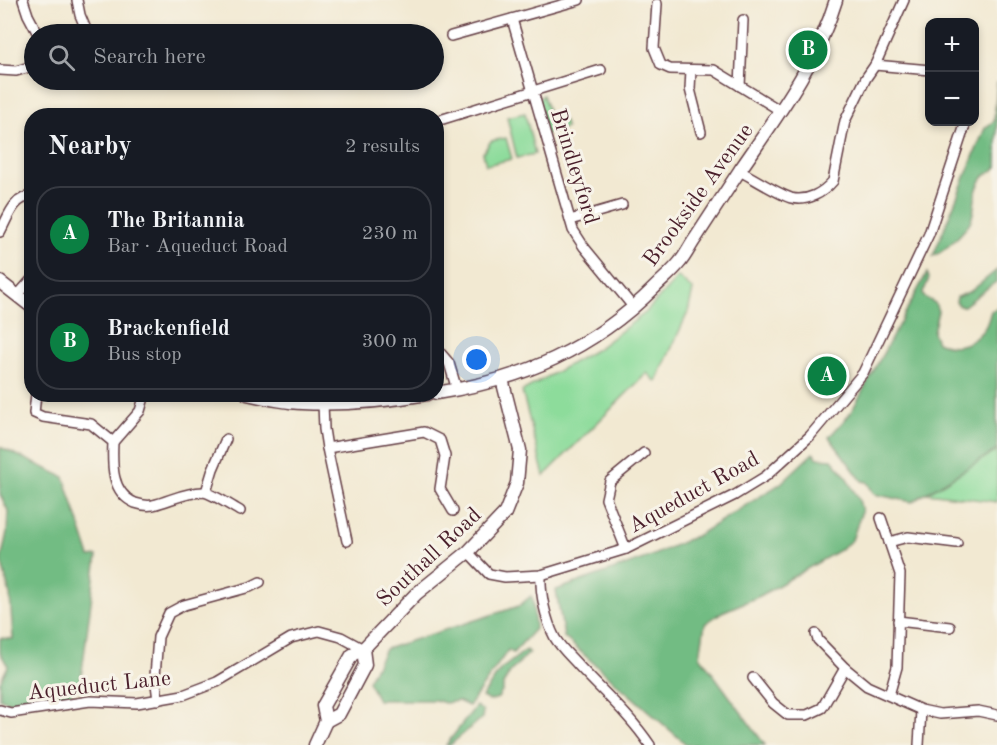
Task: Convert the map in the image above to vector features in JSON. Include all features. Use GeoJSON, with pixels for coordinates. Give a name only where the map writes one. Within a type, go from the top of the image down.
{"type":"FeatureCollection","features":[{"type":"Feature","properties":{"kind":"street"},"geometry":{"type":"LineString","coordinates":[[23,0],[33,24]]}},
{"type":"Feature","properties":{"kind":"street"},"geometry":{"type":"LineString","coordinates":[[77,0],[84,24]]}},
{"type":"Feature","properties":{"kind":"street"},"geometry":{"type":"LineString","coordinates":[[451,36],[579,0]]}},
{"type":"Feature","properties":{"kind":"street","name":"Brookside Avenue"},"geometry":{"type":"LineString","coordinates":[[444,392],[502,379],[583,345],[634,308],[680,263],[781,111],[810,63],[836,0]]}},
{"type":"Feature","properties":{"kind":"street"},"geometry":{"type":"LineString","coordinates":[[740,171],[791,198],[806,198],[825,190],[833,181],[845,121],[875,65],[904,0]]}},
{"type":"Feature","properties":{"kind":"street"},"geometry":{"type":"LineString","coordinates":[[657,4],[654,48],[661,65],[670,69],[714,70],[781,111]]}},
{"type":"Feature","properties":{"kind":"street","name":"Brindleyford"},"geometry":{"type":"LineString","coordinates":[[512,19],[573,230],[584,247],[634,308]]}},
{"type":"Feature","properties":{"kind":"street"},"geometry":{"type":"LineString","coordinates":[[740,86],[743,20]]}},
{"type":"Feature","properties":{"kind":"street"},"geometry":{"type":"LineString","coordinates":[[875,65],[925,70]]}},
{"type":"Feature","properties":{"kind":"street"},"geometry":{"type":"LineString","coordinates":[[0,70],[16,71],[24,69]]}},
{"type":"Feature","properties":{"kind":"street"},"geometry":{"type":"LineString","coordinates":[[444,118],[601,70]]}},
{"type":"Feature","properties":{"kind":"street"},"geometry":{"type":"LineString","coordinates":[[691,70],[690,89],[701,132]]}},
{"type":"Feature","properties":{"kind":"street","name":"Aqueduct Road"},"geometry":{"type":"LineString","coordinates":[[468,552],[489,574],[505,577],[541,575],[626,549],[735,495],[766,476],[810,436],[864,373],[928,234],[965,126]]}},
{"type":"Feature","properties":{"kind":"street"},"geometry":{"type":"LineString","coordinates":[[0,232],[16,201],[24,197]]}},
{"type":"Feature","properties":{"kind":"street"},"geometry":{"type":"LineString","coordinates":[[570,220],[622,205]]}},
{"type":"Feature","properties":{"kind":"street"},"geometry":{"type":"LineString","coordinates":[[0,282],[24,301]]}},
{"type":"Feature","properties":{"kind":"street"},"geometry":{"type":"LineString","coordinates":[[17,296],[24,288]]}},
{"type":"Feature","properties":{"kind":"street"},"geometry":{"type":"LineString","coordinates":[[444,357],[449,363],[457,390]]}},
{"type":"Feature","properties":{"kind":"street","name":"Southall Road"},"geometry":{"type":"LineString","coordinates":[[363,649],[416,594],[468,552],[505,513],[517,483],[520,450],[502,379]]}},
{"type":"Feature","properties":{"kind":"street"},"geometry":{"type":"LineString","coordinates":[[35,402],[34,413],[43,417],[91,424],[113,442]]}},
{"type":"Feature","properties":{"kind":"street"},"geometry":{"type":"LineString","coordinates":[[143,402],[140,411],[113,442],[113,472],[118,488],[128,500],[142,506],[152,506],[188,494],[206,492],[240,511]]}},
{"type":"Feature","properties":{"kind":"street"},"geometry":{"type":"LineString","coordinates":[[295,402],[340,402]]}},
{"type":"Feature","properties":{"kind":"street"},"geometry":{"type":"LineString","coordinates":[[323,403],[327,448],[347,541]]}},
{"type":"Feature","properties":{"kind":"street"},"geometry":{"type":"LineString","coordinates":[[327,448],[424,432],[440,440],[445,456],[440,489],[453,511]]}},
{"type":"Feature","properties":{"kind":"street"},"geometry":{"type":"LineString","coordinates":[[206,492],[226,439]]}},
{"type":"Feature","properties":{"kind":"street"},"geometry":{"type":"LineString","coordinates":[[626,549],[606,499],[610,481],[644,453]]}},
{"type":"Feature","properties":{"kind":"street"},"geometry":{"type":"LineString","coordinates":[[881,518],[900,574],[897,667],[889,695]]}},
{"type":"Feature","properties":{"kind":"street"},"geometry":{"type":"LineString","coordinates":[[889,542],[908,537],[957,543]]}},
{"type":"Feature","properties":{"kind":"street"},"geometry":{"type":"LineString","coordinates":[[541,575],[540,585],[545,612],[556,639],[639,728],[650,745]]}},
{"type":"Feature","properties":{"kind":"street"},"geometry":{"type":"LineString","coordinates":[[158,700],[155,676],[158,637],[169,613],[184,605],[250,587],[260,582]]}},
{"type":"Feature","properties":{"kind":"street"},"geometry":{"type":"LineString","coordinates":[[898,621],[950,627]]}},
{"type":"Feature","properties":{"kind":"street","name":"Aqueduct Lane"},"geometry":{"type":"LineString","coordinates":[[0,710],[11,713],[90,701],[137,703],[183,695],[217,681],[291,638],[319,631],[341,637],[363,649]]}},
{"type":"Feature","properties":{"kind":"street"},"geometry":{"type":"LineString","coordinates":[[816,634],[818,640],[845,668],[867,686],[921,710],[940,714],[978,711],[997,715]]}},
{"type":"Feature","properties":{"kind":"street"},"geometry":{"type":"LineString","coordinates":[[315,745],[326,721],[339,714],[365,665],[363,649]]}},
{"type":"Feature","properties":{"kind":"street"},"geometry":{"type":"LineString","coordinates":[[753,678],[773,703],[788,715],[807,715],[822,708],[845,668]]}},
{"type":"Feature","properties":{"kind":"street"},"geometry":{"type":"LineString","coordinates":[[919,745],[921,710]]}},
{"type":"Feature","properties":{"kind":"green space"},"geometry":{"type":"Polygon","coordinates":[[[997,81],[997,167],[979,183],[973,215],[968,225],[948,246],[933,256],[985,128],[994,121],[997,81]]]}},
{"type":"Feature","properties":{"kind":"green space"},"geometry":{"type":"Polygon","coordinates":[[[543,95],[552,123],[563,120],[566,128],[545,134],[536,101],[543,95]]]}},
{"type":"Feature","properties":{"kind":"green space"},"geometry":{"type":"Polygon","coordinates":[[[525,113],[535,154],[517,158],[507,117],[525,113]]]}},
{"type":"Feature","properties":{"kind":"green space"},"geometry":{"type":"Polygon","coordinates":[[[506,138],[512,159],[486,165],[483,153],[491,141],[506,138]]]}},
{"type":"Feature","properties":{"kind":"green space"},"geometry":{"type":"Polygon","coordinates":[[[997,270],[997,281],[964,306],[956,302],[957,297],[971,291],[997,270]]]}},
{"type":"Feature","properties":{"kind":"green space"},"geometry":{"type":"Polygon","coordinates":[[[927,273],[929,278],[923,293],[924,297],[935,303],[938,311],[933,332],[937,342],[951,346],[968,343],[984,329],[991,311],[997,308],[997,450],[912,502],[874,494],[867,482],[862,481],[829,437],[850,414],[927,273]]]}},
{"type":"Feature","properties":{"kind":"green space"},"geometry":{"type":"Polygon","coordinates":[[[678,277],[693,290],[688,312],[656,382],[647,373],[544,476],[522,391],[597,349],[645,313],[678,277]]]}},
{"type":"Feature","properties":{"kind":"green space"},"geometry":{"type":"Polygon","coordinates":[[[0,447],[64,477],[90,557],[97,556],[81,679],[71,694],[13,703],[0,699],[0,682],[8,666],[0,653],[0,638],[13,639],[10,595],[1,560],[7,532],[8,511],[0,494],[0,447]]]}},
{"type":"Feature","properties":{"kind":"green space"},"geometry":{"type":"Polygon","coordinates":[[[997,450],[997,502],[927,493],[997,450]]]}},
{"type":"Feature","properties":{"kind":"green space"},"geometry":{"type":"Polygon","coordinates":[[[813,453],[818,458],[832,459],[845,475],[859,500],[862,511],[852,540],[838,551],[760,596],[722,612],[705,624],[700,656],[765,745],[687,745],[564,637],[556,590],[649,557],[700,534],[780,484],[813,453]]]}},
{"type":"Feature","properties":{"kind":"green space"},"geometry":{"type":"Polygon","coordinates":[[[531,596],[535,629],[513,653],[508,650],[469,706],[458,701],[445,703],[435,700],[378,700],[368,681],[385,649],[519,606],[531,596]]]}},
{"type":"Feature","properties":{"kind":"green space"},"geometry":{"type":"Polygon","coordinates":[[[526,650],[529,653],[511,671],[498,698],[489,701],[482,697],[500,670],[526,650]]]}},
{"type":"Feature","properties":{"kind":"green space"},"geometry":{"type":"Polygon","coordinates":[[[476,706],[483,711],[482,718],[450,745],[446,745],[476,706]]]}},
{"type":"Feature","properties":{"kind":"place","name":"Brackenfield"},"geometry":{"type":"Point","coordinates":[808,50]}},
{"type":"Feature","properties":{"kind":"place","name":"The Britannia"},"geometry":{"type":"Point","coordinates":[827,376]}}]}
